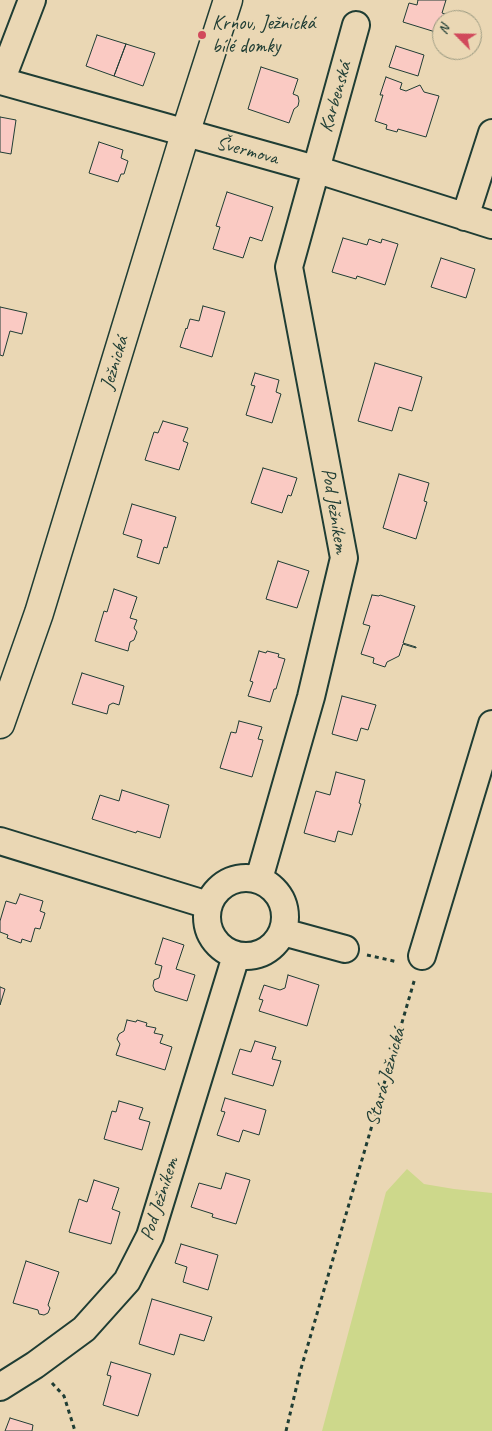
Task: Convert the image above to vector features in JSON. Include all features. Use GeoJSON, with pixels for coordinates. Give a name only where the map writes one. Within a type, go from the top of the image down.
{"type":"FeatureCollection","features":[{"type":"Feature","properties":{"kind":"street"},"geometry":{"type":"LineString","coordinates":[[1,81],[32,0]]}},
{"type":"Feature","properties":{"kind":"street","name":"Ježnická"},"geometry":{"type":"LineString","coordinates":[[0,724],[38,613],[228,0]]}},
{"type":"Feature","properties":{"kind":"street","name":"Karbenská"},"geometry":{"type":"LineString","coordinates":[[315,169],[356,25]]}},
{"type":"Feature","properties":{"kind":"street","name":"Švermova"},"geometry":{"type":"LineString","coordinates":[[1,81],[315,169],[492,225]]}},
{"type":"Feature","properties":{"kind":"street"},"geometry":{"type":"LineString","coordinates":[[465,216],[492,133]]}},
{"type":"Feature","properties":{"kind":"street","name":"Pod Ježníkem"},"geometry":{"type":"LineString","coordinates":[[258,879],[311,697],[344,558],[289,267],[315,169]]}},
{"type":"Feature","properties":{"kind":"street"},"geometry":{"type":"LineString","coordinates":[[420,962],[492,724]]}},
{"type":"Feature","properties":{"kind":"street"},"geometry":{"type":"LineString","coordinates":[[0,842],[208,905]]}},
{"type":"Feature","properties":{"kind":"street"},"geometry":{"type":"LineString","coordinates":[[238,878],[258,879],[277,891],[285,910],[283,932],[272,947],[255,956],[236,956],[218,945],[207,926],[208,905],[219,888],[238,878]]}},
{"type":"Feature","properties":{"kind":"street"},"geometry":{"type":"LineString","coordinates":[[283,932],[345,949]]}},
{"type":"Feature","properties":{"kind":"street","name":"Pod Ježníkem"},"geometry":{"type":"LineString","coordinates":[[0,1387],[35,1365],[84,1328],[127,1281],[150,1236],[236,956]]}},
{"type":"Feature","properties":{"kind":"path"},"geometry":{"type":"LineString","coordinates":[[345,949],[420,962]]}},
{"type":"Feature","properties":{"kind":"path","name":"Stará Ježnická"},"geometry":{"type":"LineString","coordinates":[[286,1431],[300,1372],[420,962]]}},
{"type":"Feature","properties":{"kind":"path"},"geometry":{"type":"LineString","coordinates":[[35,1365],[64,1396],[75,1431]]}},
{"type":"Feature","properties":{"kind":"green space"},"geometry":{"type":"Polygon","coordinates":[[[407,1169],[424,1184],[492,1193],[492,1431],[322,1431],[386,1192],[407,1169]]]}},
{"type":"Feature","properties":{"kind":"building"},"geometry":{"type":"Polygon","coordinates":[[[418,0],[446,0],[443,10],[432,10],[432,31],[403,22],[409,3],[417,5],[418,0]]]}},
{"type":"Feature","properties":{"kind":"building"},"geometry":{"type":"Polygon","coordinates":[[[97,35],[126,44],[114,76],[86,66],[97,35]]]}},
{"type":"Feature","properties":{"kind":"building"},"geometry":{"type":"Polygon","coordinates":[[[126,44],[155,53],[143,86],[114,76],[126,44]]]}},
{"type":"Feature","properties":{"kind":"building"},"geometry":{"type":"Polygon","coordinates":[[[396,46],[424,55],[418,76],[389,67],[396,46]]]}},
{"type":"Feature","properties":{"kind":"building"},"geometry":{"type":"Polygon","coordinates":[[[261,67],[298,79],[293,94],[298,96],[298,106],[294,109],[289,123],[248,109],[261,67]]]}},
{"type":"Feature","properties":{"kind":"building"},"geometry":{"type":"Polygon","coordinates":[[[386,77],[402,83],[400,89],[406,91],[420,85],[424,92],[439,96],[426,137],[398,129],[397,132],[386,129],[387,125],[375,121],[386,77]]]}},
{"type":"Feature","properties":{"kind":"building"},"geometry":{"type":"Polygon","coordinates":[[[0,117],[16,120],[11,154],[0,152],[0,117]]]}},
{"type":"Feature","properties":{"kind":"building"},"geometry":{"type":"Polygon","coordinates":[[[99,142],[123,150],[121,158],[128,161],[124,174],[121,174],[118,182],[89,173],[99,142]]]}},
{"type":"Feature","properties":{"kind":"building"},"geometry":{"type":"Polygon","coordinates":[[[227,192],[273,207],[262,241],[250,237],[243,258],[213,249],[220,227],[216,226],[227,192]]]}},
{"type":"Feature","properties":{"kind":"building"},"geometry":{"type":"Polygon","coordinates":[[[343,238],[367,245],[369,239],[381,243],[382,239],[398,244],[385,285],[357,276],[356,279],[332,272],[343,238]]]}},
{"type":"Feature","properties":{"kind":"building"},"geometry":{"type":"Polygon","coordinates":[[[441,258],[475,269],[466,298],[431,287],[441,258]]]}},
{"type":"Feature","properties":{"kind":"building"},"geometry":{"type":"Polygon","coordinates":[[[203,306],[225,312],[212,357],[180,347],[190,319],[199,321],[203,306]]]}},
{"type":"Feature","properties":{"kind":"building"},"geometry":{"type":"Polygon","coordinates":[[[0,307],[27,313],[22,334],[10,331],[3,356],[0,355],[0,307]]]}},
{"type":"Feature","properties":{"kind":"building"},"geometry":{"type":"Polygon","coordinates":[[[375,363],[422,377],[412,411],[399,407],[392,431],[358,421],[375,363]]]}},
{"type":"Feature","properties":{"kind":"building"},"geometry":{"type":"Polygon","coordinates":[[[255,373],[279,380],[276,392],[281,394],[272,423],[246,415],[255,386],[251,385],[255,373]]]}},
{"type":"Feature","properties":{"kind":"building"},"geometry":{"type":"Polygon","coordinates":[[[163,421],[188,428],[183,441],[188,443],[179,470],[145,460],[154,432],[158,433],[163,421]]]}},
{"type":"Feature","properties":{"kind":"building"},"geometry":{"type":"Polygon","coordinates":[[[263,468],[297,478],[291,496],[288,495],[282,513],[251,503],[263,468]]]}},
{"type":"Feature","properties":{"kind":"building"},"geometry":{"type":"Polygon","coordinates":[[[399,474],[429,483],[424,501],[427,502],[416,539],[383,528],[399,474]]]}},
{"type":"Feature","properties":{"kind":"building"},"geometry":{"type":"Polygon","coordinates":[[[132,504],[176,517],[167,548],[164,547],[159,564],[137,557],[142,540],[123,534],[132,504]]]}},
{"type":"Feature","properties":{"kind":"building"},"geometry":{"type":"Polygon","coordinates":[[[278,561],[309,571],[297,608],[266,599],[278,561]]]}},
{"type":"Feature","properties":{"kind":"building"},"geometry":{"type":"Polygon","coordinates":[[[114,589],[137,597],[130,618],[137,620],[134,628],[137,632],[134,640],[130,642],[128,651],[95,641],[104,611],[107,612],[114,589]]]}},
{"type":"Feature","properties":{"kind":"building"},"geometry":{"type":"Polygon","coordinates":[[[372,595],[380,595],[415,606],[403,643],[416,648],[403,644],[399,656],[387,662],[385,667],[373,663],[374,658],[361,654],[370,626],[363,624],[372,595]]]}},
{"type":"Feature","properties":{"kind":"building"},"geometry":{"type":"Polygon","coordinates":[[[259,651],[279,654],[278,657],[285,659],[270,702],[248,696],[253,682],[250,681],[259,651]]]}},
{"type":"Feature","properties":{"kind":"building"},"geometry":{"type":"Polygon","coordinates":[[[82,673],[124,686],[119,705],[113,703],[109,705],[107,714],[72,704],[82,673]]]}},
{"type":"Feature","properties":{"kind":"building"},"geometry":{"type":"Polygon","coordinates":[[[342,696],[376,705],[368,730],[361,728],[357,741],[332,734],[342,696]]]}},
{"type":"Feature","properties":{"kind":"building"},"geometry":{"type":"Polygon","coordinates":[[[239,721],[262,727],[258,739],[263,740],[252,777],[220,768],[231,732],[236,733],[239,721]]]}},
{"type":"Feature","properties":{"kind":"building"},"geometry":{"type":"Polygon","coordinates":[[[336,772],[365,780],[359,803],[361,804],[352,835],[338,831],[335,842],[304,833],[316,791],[330,795],[336,772]]]}},
{"type":"Feature","properties":{"kind":"building"},"geometry":{"type":"Polygon","coordinates":[[[122,790],[169,805],[160,838],[137,831],[136,833],[92,819],[100,795],[119,801],[122,790]]]}},
{"type":"Feature","properties":{"kind":"building"},"geometry":{"type":"Polygon","coordinates":[[[20,894],[43,901],[40,911],[45,913],[40,929],[35,928],[31,942],[22,939],[21,943],[7,938],[8,935],[0,932],[0,921],[6,901],[16,904],[20,894]]]}},
{"type":"Feature","properties":{"kind":"building"},"geometry":{"type":"Polygon","coordinates":[[[163,938],[184,945],[176,969],[195,975],[187,1001],[155,991],[153,986],[154,980],[159,978],[162,966],[155,964],[163,938]]]}},
{"type":"Feature","properties":{"kind":"building"},"geometry":{"type":"Polygon","coordinates":[[[288,975],[319,985],[307,1026],[259,1011],[263,1000],[259,999],[264,985],[280,990],[285,988],[288,975]]]}},
{"type":"Feature","properties":{"kind":"building"},"geometry":{"type":"Polygon","coordinates":[[[0,987],[5,989],[0,1005],[0,987]]]}},
{"type":"Feature","properties":{"kind":"building"},"geometry":{"type":"Polygon","coordinates":[[[127,1020],[147,1023],[146,1026],[156,1028],[154,1033],[163,1035],[160,1043],[172,1047],[165,1070],[116,1055],[120,1044],[117,1039],[119,1034],[124,1031],[127,1020]]]}},
{"type":"Feature","properties":{"kind":"building"},"geometry":{"type":"Polygon","coordinates":[[[255,1041],[276,1047],[272,1059],[281,1061],[273,1086],[232,1074],[240,1049],[251,1052],[255,1041]]]}},
{"type":"Feature","properties":{"kind":"building"},"geometry":{"type":"Polygon","coordinates":[[[225,1098],[266,1110],[259,1135],[243,1130],[239,1142],[217,1135],[225,1112],[221,1111],[225,1098]]]}},
{"type":"Feature","properties":{"kind":"building"},"geometry":{"type":"Polygon","coordinates":[[[119,1101],[143,1108],[139,1119],[150,1122],[142,1150],[104,1139],[112,1111],[116,1112],[119,1101]]]}},
{"type":"Feature","properties":{"kind":"building"},"geometry":{"type":"Polygon","coordinates":[[[226,1173],[250,1180],[236,1224],[212,1217],[213,1214],[191,1207],[199,1183],[221,1189],[226,1173]]]}},
{"type":"Feature","properties":{"kind":"building"},"geometry":{"type":"Polygon","coordinates":[[[94,1180],[119,1188],[112,1209],[120,1212],[111,1244],[69,1232],[79,1199],[87,1202],[94,1180]]]}},
{"type":"Feature","properties":{"kind":"building"},"geometry":{"type":"Polygon","coordinates":[[[181,1244],[218,1255],[208,1290],[183,1282],[187,1267],[175,1263],[181,1244]]]}},
{"type":"Feature","properties":{"kind":"building"},"geometry":{"type":"Polygon","coordinates":[[[26,1261],[59,1272],[48,1305],[50,1308],[48,1313],[44,1315],[39,1314],[38,1310],[13,1303],[26,1261]]]}},
{"type":"Feature","properties":{"kind":"building"},"geometry":{"type":"Polygon","coordinates":[[[152,1299],[212,1317],[204,1341],[180,1334],[174,1355],[139,1344],[152,1299]]]}},
{"type":"Feature","properties":{"kind":"building"},"geometry":{"type":"Polygon","coordinates":[[[111,1362],[151,1374],[138,1416],[103,1405],[111,1376],[107,1375],[111,1362]]]}},
{"type":"Feature","properties":{"kind":"building"},"geometry":{"type":"Polygon","coordinates":[[[10,1418],[33,1425],[32,1431],[5,1431],[10,1418]]]}},
{"type":"Feature","properties":{"kind":"place","name":"Krnov, Ježnická bílé domky"},"geometry":{"type":"Point","coordinates":[202,35]}}]}
